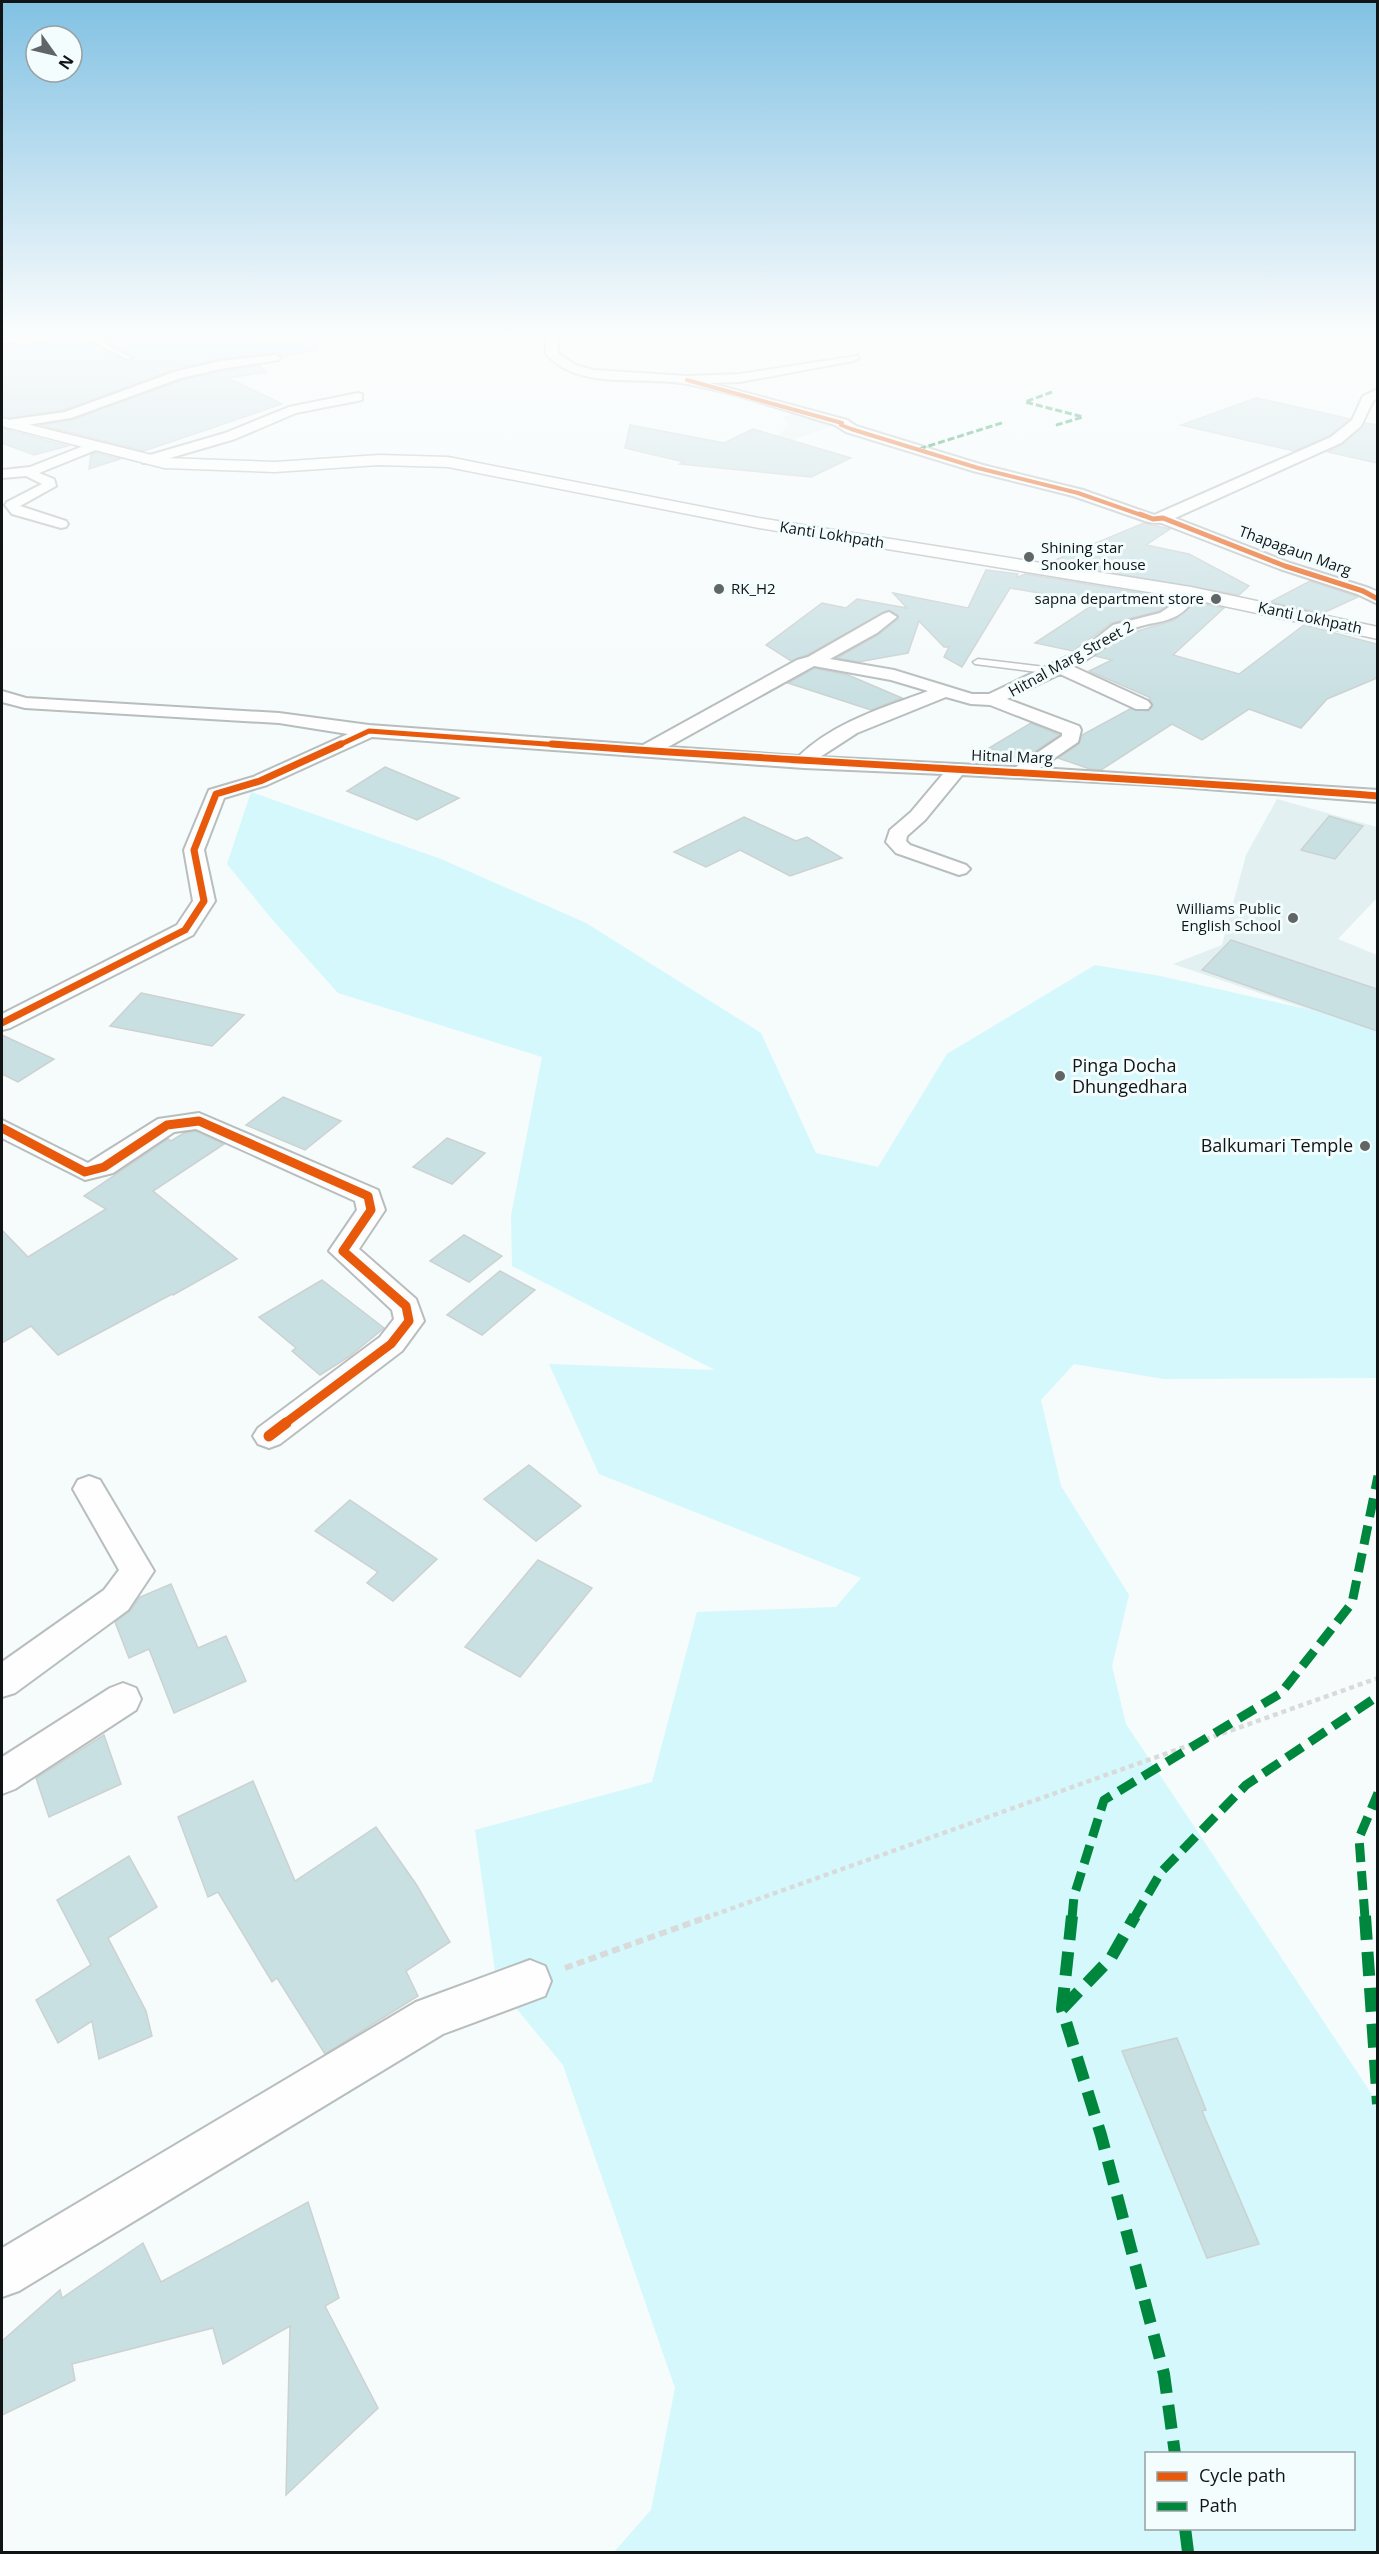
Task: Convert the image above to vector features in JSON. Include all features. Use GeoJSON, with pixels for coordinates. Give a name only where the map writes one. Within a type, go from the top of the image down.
{"type":"FeatureCollection","features":[{"type":"Feature","properties":{"kind":"main road","name":"Kanti Lokhpath"},"geometry":{"type":"LineString","coordinates":[[131,456],[195,466],[275,467],[379,460],[448,462],[759,524],[1191,593],[1335,622],[1377,633]]}},
{"type":"Feature","properties":{"kind":"street"},"geometry":{"type":"LineString","coordinates":[[2,474],[32,471],[68,456]]}},
{"type":"Feature","properties":{"kind":"street"},"geometry":{"type":"LineString","coordinates":[[148,460],[161,456]]}},
{"type":"Feature","properties":{"kind":"street","name":"Thapagaun Marg"},"geometry":{"type":"LineString","coordinates":[[940,456],[1078,493],[1153,519],[1163,518],[1285,566],[1363,591],[1377,599]]}},
{"type":"Feature","properties":{"kind":"street"},"geometry":{"type":"LineString","coordinates":[[1163,518],[1300,456]]}},
{"type":"Feature","properties":{"kind":"street"},"geometry":{"type":"LineString","coordinates":[[32,471],[32,475],[49,482],[49,486],[12,506],[17,511],[61,524]]}},
{"type":"Feature","properties":{"kind":"street"},"geometry":{"type":"LineString","coordinates":[[2,495],[16,502]]}},
{"type":"Feature","properties":{"kind":"street","name":"Hitnal Marg Street 2"},"geometry":{"type":"LineString","coordinates":[[814,661],[894,675],[971,699],[992,700],[1087,654],[1119,629],[1166,616],[1184,604],[1191,593]]}},
{"type":"Feature","properties":{"kind":"street"},"geometry":{"type":"LineString","coordinates":[[646,751],[804,664],[814,661],[838,645],[871,631],[889,617]]}},
{"type":"Feature","properties":{"kind":"street"},"geometry":{"type":"LineString","coordinates":[[1056,669],[1142,705]]}},
{"type":"Feature","properties":{"kind":"street"},"geometry":{"type":"LineString","coordinates":[[804,762],[812,753],[856,726],[946,691]]}},
{"type":"Feature","properties":{"kind":"street","name":"Hitnal Marg"},"geometry":{"type":"LineString","coordinates":[[2,696],[25,703],[279,718],[369,730],[646,751],[956,771],[1022,772],[1377,796]]}},
{"type":"Feature","properties":{"kind":"street"},"geometry":{"type":"LineString","coordinates":[[992,700],[1072,730],[1071,738],[1022,772]]}},
{"type":"Feature","properties":{"kind":"street"},"geometry":{"type":"LineString","coordinates":[[2,1023],[185,930],[204,901],[194,850],[216,794],[261,781],[369,730]]}},
{"type":"Feature","properties":{"kind":"street"},"geometry":{"type":"LineString","coordinates":[[956,771],[918,816],[897,834],[896,842],[903,849],[959,868]]}},
{"type":"Feature","properties":{"kind":"street"},"geometry":{"type":"LineString","coordinates":[[2,1128],[85,1172],[104,1167],[167,1125],[199,1121],[368,1196],[371,1210],[343,1251],[406,1306],[409,1321],[391,1344],[269,1436]]}},
{"type":"Feature","properties":{"kind":"street"},"geometry":{"type":"LineString","coordinates":[[2,1682],[116,1600],[137,1571],[89,1490]]}},
{"type":"Feature","properties":{"kind":"street"},"geometry":{"type":"LineString","coordinates":[[2,1777],[123,1699]]}},
{"type":"Feature","properties":{"kind":"street"},"geometry":{"type":"LineString","coordinates":[[2,2274],[431,2017],[530,1981]]}},
{"type":"Feature","properties":{"kind":"lane"},"geometry":{"type":"LineString","coordinates":[[978,662],[1056,669]]}},
{"type":"Feature","properties":{"kind":"path"},"geometry":{"type":"LineString","coordinates":[[530,1981],[1377,1678]]}},
{"type":"Feature","properties":{"kind":"shaded area"},"geometry":{"type":"Polygon","coordinates":[[[251,792],[441,859],[586,923],[761,1033],[816,1153],[878,1167],[947,1054],[1095,965],[1160,976],[1311,1010],[1377,992],[1377,1378],[1164,1379],[1074,1364],[1041,1400],[1061,1486],[1129,1595],[1112,1666],[1126,1724],[1377,2102],[1377,2552],[614,2552],[651,2510],[675,2388],[563,2065],[497,1985],[475,1830],[652,1782],[697,1612],[836,1607],[861,1578],[599,1474],[549,1364],[715,1370],[512,1266],[511,1216],[542,1057],[338,993],[271,918],[227,864],[251,792]]]}},
{"type":"Feature","properties":{"kind":"shaded area","name":"Williams Public English School"},"geometry":{"type":"Polygon","coordinates":[[[1277,799],[1377,827],[1377,898],[1338,939],[1377,955],[1376,1032],[1173,964],[1222,945],[1246,855],[1277,799]]]}},
{"type":"Feature","properties":{"kind":"building"},"geometry":{"type":"Polygon","coordinates":[[[91,456],[120,459],[89,469],[91,456]]]}},
{"type":"Feature","properties":{"kind":"building"},"geometry":{"type":"Polygon","coordinates":[[[660,456],[851,458],[811,477],[680,464],[684,462],[660,456]]]}},
{"type":"Feature","properties":{"kind":"building"},"geometry":{"type":"Polygon","coordinates":[[[1347,456],[1377,456],[1377,463],[1347,456]]]}},
{"type":"Feature","properties":{"kind":"building"},"geometry":{"type":"Polygon","coordinates":[[[1144,523],[1170,529],[1146,545],[1189,554],[1249,586],[1239,595],[1050,562],[1144,523]]]}},
{"type":"Feature","properties":{"kind":"building"},"geometry":{"type":"Polygon","coordinates":[[[986,570],[1018,574],[1016,578],[1025,574],[1177,599],[1159,611],[1112,623],[1073,651],[1035,643],[1096,603],[1010,588],[962,667],[944,657],[949,647],[944,647],[919,621],[908,653],[858,662],[837,658],[878,635],[898,619],[898,615],[888,610],[807,655],[791,661],[766,645],[822,603],[846,608],[857,599],[907,608],[893,593],[968,608],[986,570]]]}},
{"type":"Feature","properties":{"kind":"building"},"geometry":{"type":"Polygon","coordinates":[[[1310,581],[1358,597],[1323,613],[1270,602],[1310,581]]]}},
{"type":"Feature","properties":{"kind":"building"},"geometry":{"type":"Polygon","coordinates":[[[1195,602],[1224,608],[1173,655],[1239,674],[1304,625],[1377,644],[1377,678],[1327,699],[1301,728],[1249,709],[1202,740],[1172,724],[1101,770],[1090,769],[1058,758],[1079,744],[1082,735],[1130,709],[1148,711],[1153,706],[1149,697],[1089,671],[1112,660],[1095,656],[1125,635],[1174,620],[1195,602]]]}},
{"type":"Feature","properties":{"kind":"building"},"geometry":{"type":"Polygon","coordinates":[[[814,668],[848,675],[902,698],[871,710],[788,683],[814,668]]]}},
{"type":"Feature","properties":{"kind":"building"},"geometry":{"type":"Polygon","coordinates":[[[1031,723],[1060,735],[1022,760],[989,748],[1031,723]]]}},
{"type":"Feature","properties":{"kind":"building"},"geometry":{"type":"Polygon","coordinates":[[[385,767],[459,798],[417,820],[347,791],[385,767]]]}},
{"type":"Feature","properties":{"kind":"building"},"geometry":{"type":"Polygon","coordinates":[[[1329,816],[1363,826],[1335,859],[1301,850],[1329,816]]]}},
{"type":"Feature","properties":{"kind":"building"},"geometry":{"type":"Polygon","coordinates":[[[744,817],[796,841],[807,837],[842,858],[790,876],[740,850],[706,867],[674,852],[744,817]]]}},
{"type":"Feature","properties":{"kind":"building"},"geometry":{"type":"Polygon","coordinates":[[[1231,940],[1377,989],[1377,1031],[1202,970],[1231,940]]]}},
{"type":"Feature","properties":{"kind":"building"},"geometry":{"type":"Polygon","coordinates":[[[141,993],[244,1015],[212,1046],[110,1026],[141,993]]]}},
{"type":"Feature","properties":{"kind":"building"},"geometry":{"type":"Polygon","coordinates":[[[2,1035],[54,1059],[18,1082],[2,1074],[2,1035]]]}},
{"type":"Feature","properties":{"kind":"building"},"geometry":{"type":"Polygon","coordinates":[[[283,1097],[341,1121],[305,1150],[246,1125],[283,1097]]]}},
{"type":"Feature","properties":{"kind":"building"},"geometry":{"type":"Polygon","coordinates":[[[196,1131],[224,1144],[153,1191],[237,1259],[58,1355],[31,1326],[2,1343],[2,1230],[28,1257],[106,1209],[84,1196],[168,1139],[171,1141],[184,1133],[196,1131]]]}},
{"type":"Feature","properties":{"kind":"building"},"geometry":{"type":"Polygon","coordinates":[[[447,1138],[485,1153],[452,1184],[413,1167],[447,1138]]]}},
{"type":"Feature","properties":{"kind":"building"},"geometry":{"type":"Polygon","coordinates":[[[464,1235],[502,1256],[469,1282],[430,1261],[464,1235]]]}},
{"type":"Feature","properties":{"kind":"building"},"geometry":{"type":"Polygon","coordinates":[[[500,1271],[535,1290],[482,1335],[447,1315],[500,1271]]]}},
{"type":"Feature","properties":{"kind":"building"},"geometry":{"type":"Polygon","coordinates":[[[322,1280],[384,1328],[350,1356],[320,1375],[292,1351],[296,1348],[259,1317],[322,1280]]]}},
{"type":"Feature","properties":{"kind":"building"},"geometry":{"type":"Polygon","coordinates":[[[529,1465],[581,1506],[536,1541],[484,1499],[529,1465]]]}},
{"type":"Feature","properties":{"kind":"building"},"geometry":{"type":"Polygon","coordinates":[[[350,1500],[437,1559],[393,1601],[367,1583],[378,1572],[315,1531],[350,1500]]]}},
{"type":"Feature","properties":{"kind":"building"},"geometry":{"type":"Polygon","coordinates":[[[538,1560],[592,1588],[520,1677],[465,1647],[538,1560]]]}},
{"type":"Feature","properties":{"kind":"building"},"geometry":{"type":"Polygon","coordinates":[[[171,1584],[198,1648],[226,1636],[246,1681],[174,1713],[149,1649],[129,1658],[115,1622],[130,1611],[140,1597],[171,1584]]]}},
{"type":"Feature","properties":{"kind":"building"},"geometry":{"type":"Polygon","coordinates":[[[104,1735],[121,1784],[49,1817],[36,1778],[104,1735]]]}},
{"type":"Feature","properties":{"kind":"building"},"geometry":{"type":"Polygon","coordinates":[[[253,1781],[295,1881],[376,1827],[416,1884],[450,1942],[406,1971],[418,1996],[325,2054],[277,1978],[272,1982],[218,1892],[208,1897],[178,1817],[253,1781]]]}},
{"type":"Feature","properties":{"kind":"building"},"geometry":{"type":"Polygon","coordinates":[[[129,1856],[157,1907],[108,1938],[146,2011],[152,2036],[99,2059],[92,2021],[58,2043],[36,2000],[91,1965],[57,1900],[129,1856]]]}},
{"type":"Feature","properties":{"kind":"building"},"geometry":{"type":"Polygon","coordinates":[[[1177,2038],[1206,2110],[1202,2111],[1259,2244],[1207,2258],[1122,2051],[1177,2038]]]}},
{"type":"Feature","properties":{"kind":"building"},"geometry":{"type":"Polygon","coordinates":[[[308,2202],[339,2298],[325,2306],[378,2408],[286,2495],[290,2326],[223,2364],[213,2328],[72,2364],[75,2380],[2,2415],[2,2341],[60,2290],[62,2298],[143,2243],[161,2282],[308,2202]]]}},
{"type":"Feature","properties":{"kind":"marked path"},"geometry":{"type":"LineString","coordinates":[[1175,2452],[1164,2374],[1101,2135],[1062,2009],[1074,1896],[1104,1800],[1281,1693],[1352,1603],[1378,1476]]}},
{"type":"Feature","properties":{"kind":"marked path"},"geometry":{"type":"LineString","coordinates":[[1062,2009],[1111,1958],[1161,1872],[1246,1785],[1378,1696]]}},
{"type":"Feature","properties":{"kind":"marked path"},"geometry":{"type":"LineString","coordinates":[[1378,1793],[1359,1838],[1378,2104]]}},
{"type":"Feature","properties":{"kind":"marked path"},"geometry":{"type":"LineString","coordinates":[[1185,2530],[1188,2552]]}},
{"type":"Feature","properties":{"kind":"cycle path"},"geometry":{"type":"LineString","coordinates":[[940,456],[1078,493],[1153,519],[1163,518],[1285,566],[1363,591],[1378,599]]}},
{"type":"Feature","properties":{"kind":"cycle path"},"geometry":{"type":"LineString","coordinates":[[2,1023],[185,930],[204,901],[194,850],[216,794],[260,781],[369,731],[804,762],[1154,779],[1378,796]]}},
{"type":"Feature","properties":{"kind":"cycle path"},"geometry":{"type":"LineString","coordinates":[[2,1128],[85,1172],[104,1167],[167,1125],[199,1121],[368,1196],[371,1210],[343,1251],[406,1306],[409,1321],[391,1344],[269,1436]]}},
{"type":"Feature","properties":{"kind":"place","name":"Shining star Snooker house"},"geometry":{"type":"Point","coordinates":[1029,557]}},
{"type":"Feature","properties":{"kind":"place","name":"RK_H2"},"geometry":{"type":"Point","coordinates":[719,589]}},
{"type":"Feature","properties":{"kind":"place","name":"sapna department store"},"geometry":{"type":"Point","coordinates":[1216,599]}},
{"type":"Feature","properties":{"kind":"place","name":"Williams Public English School"},"geometry":{"type":"Point","coordinates":[1293,918]}},
{"type":"Feature","properties":{"kind":"place","name":"Pinga Docha Dhungedhara"},"geometry":{"type":"Point","coordinates":[1060,1076]}},
{"type":"Feature","properties":{"kind":"place","name":"Balkumari Temple"},"geometry":{"type":"Point","coordinates":[1365,1146]}}]}
